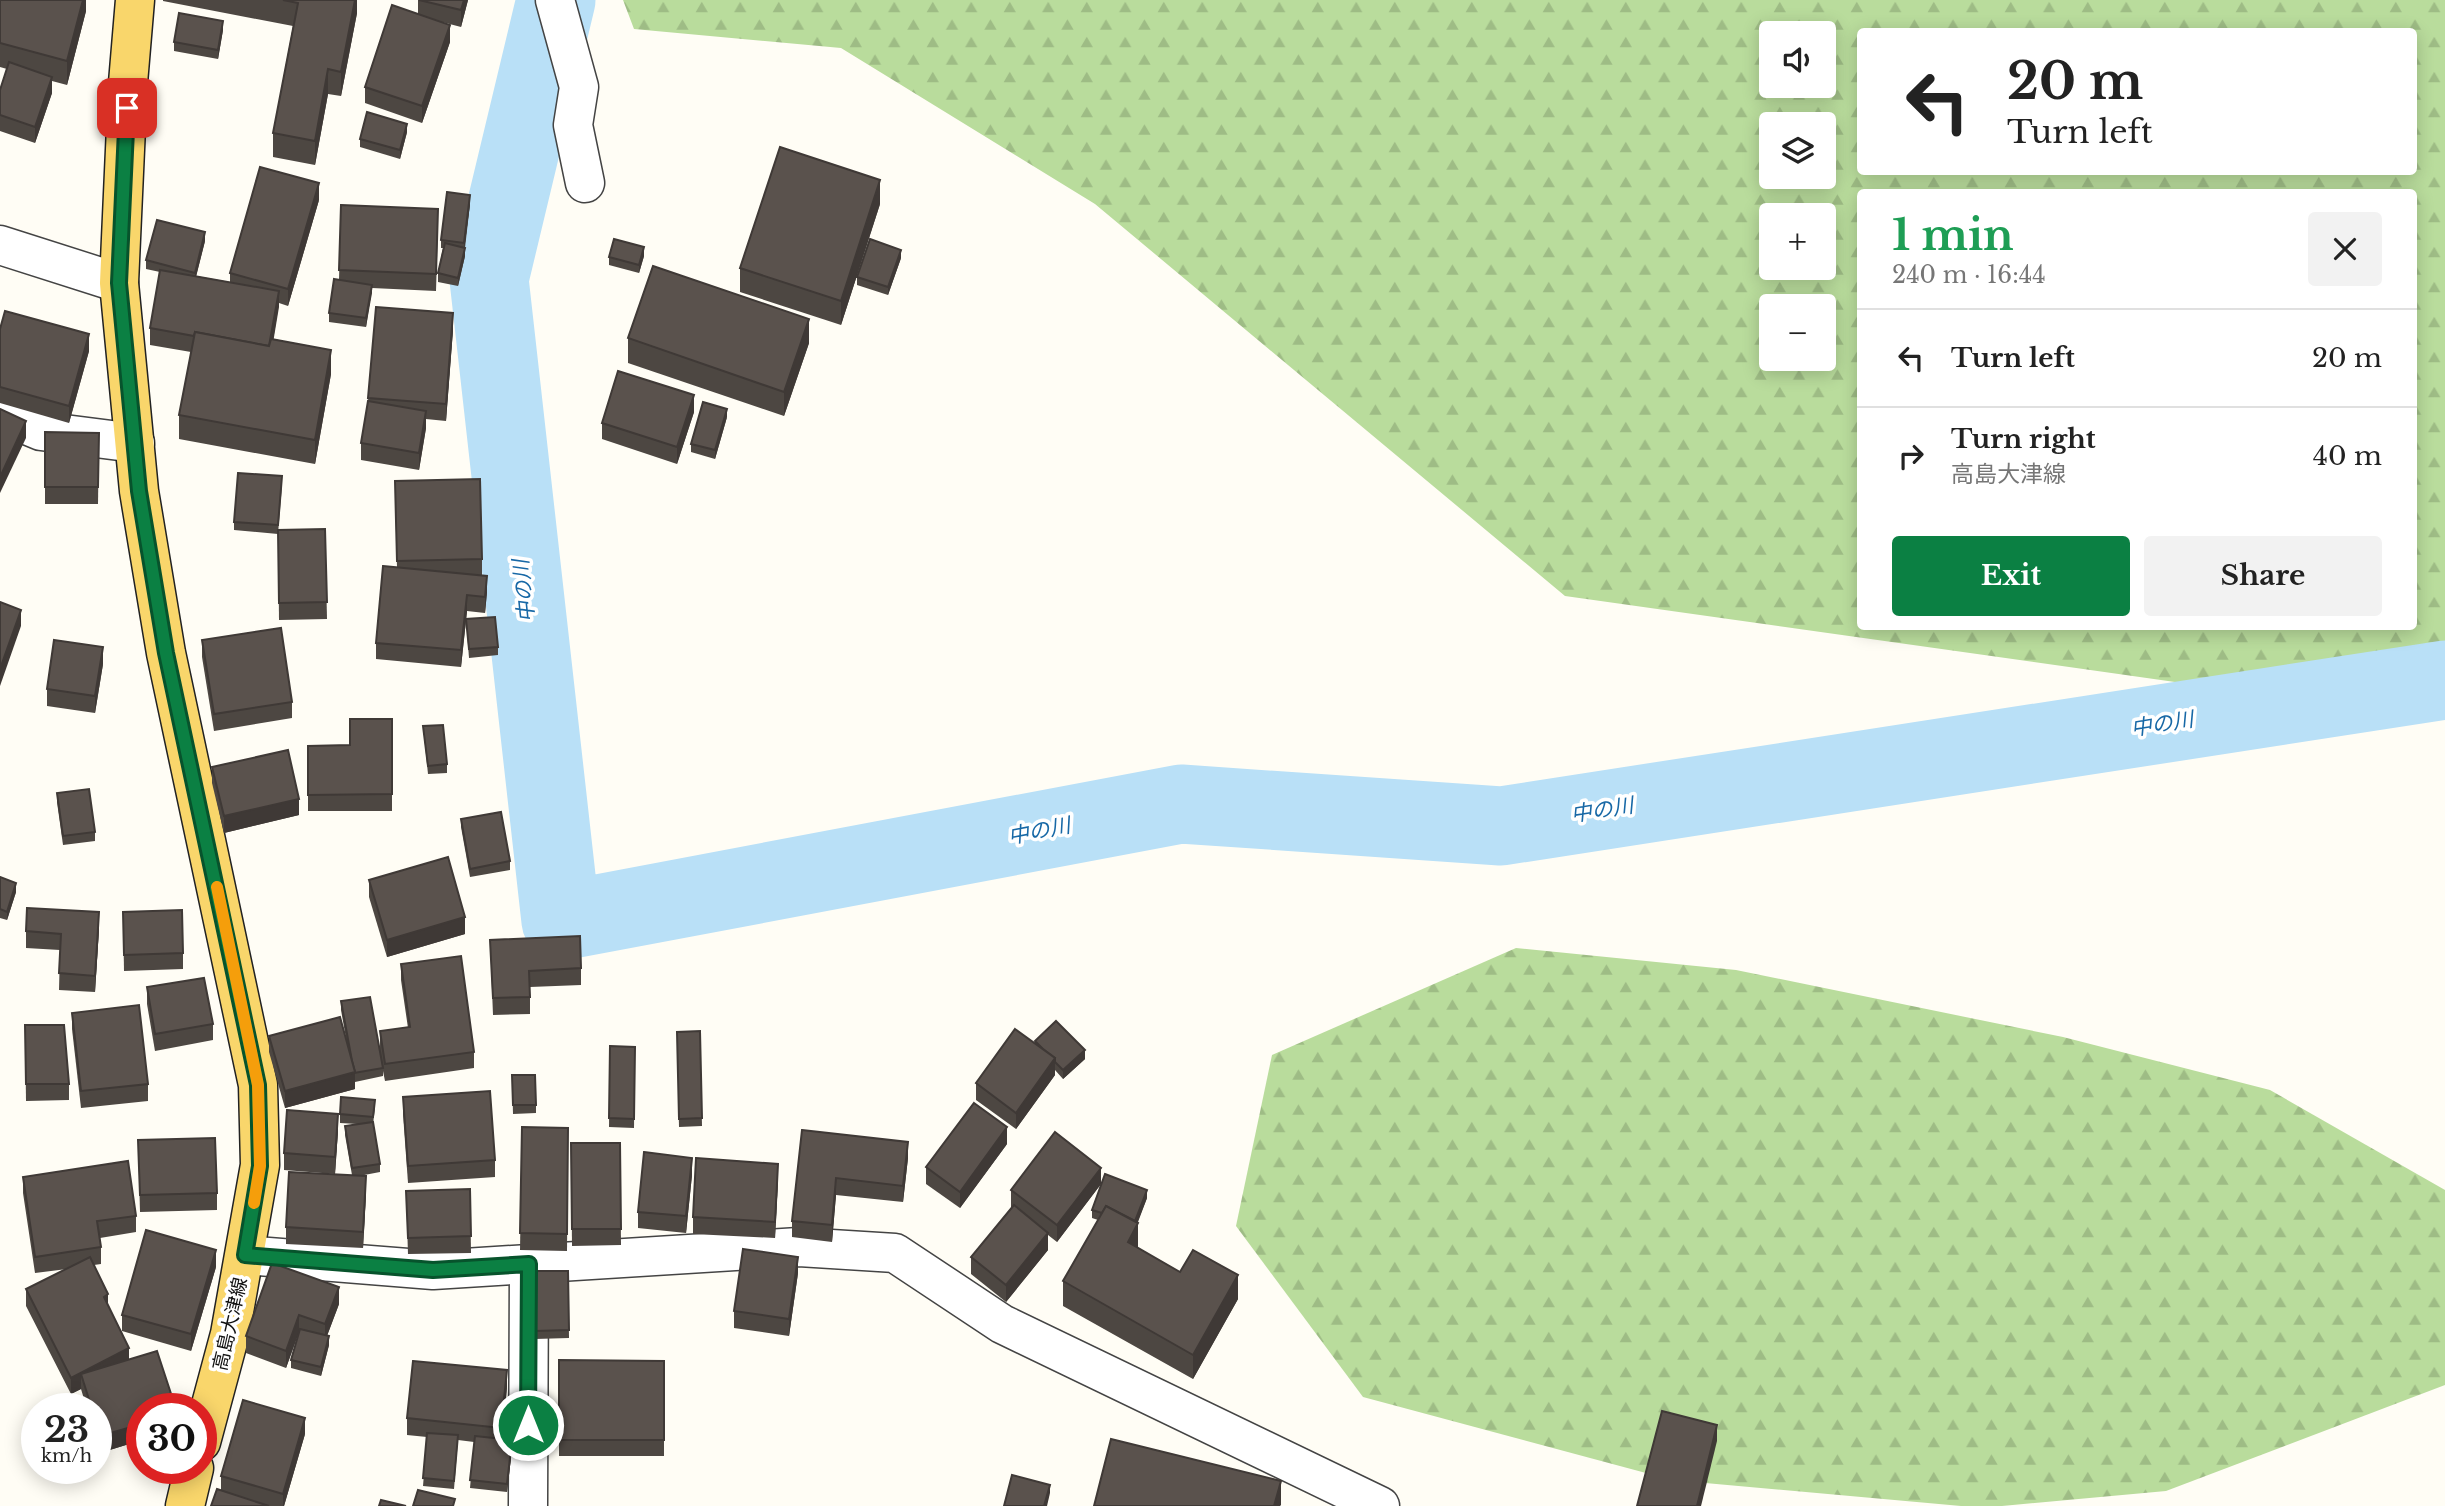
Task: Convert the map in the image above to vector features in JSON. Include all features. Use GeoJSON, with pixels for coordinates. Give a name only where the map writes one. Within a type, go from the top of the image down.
{"type":"FeatureCollection","features":[{"type":"Feature","properties":{"kind":"main road","name":"高島大津線"},"geometry":{"type":"LineString","coordinates":[[135,0],[119,283],[135,443],[166,653],[258,1085],[260,1166],[230,1334],[214,1393]]}},
{"type":"Feature","properties":{"kind":"main road"},"geometry":{"type":"LineString","coordinates":[[185,1506],[190,1484]]}},
{"type":"Feature","properties":{"kind":"street"},"geometry":{"type":"LineString","coordinates":[[555,0],[579,87],[573,125],[585,183]]}},
{"type":"Feature","properties":{"kind":"street"},"geometry":{"type":"LineString","coordinates":[[0,245],[119,283]]}},
{"type":"Feature","properties":{"kind":"street"},"geometry":{"type":"LineString","coordinates":[[0,414],[41,431],[135,443]]}},
{"type":"Feature","properties":{"kind":"street"},"geometry":{"type":"LineString","coordinates":[[245,1255],[433,1270],[799,1247],[895,1253],[1002,1324],[1380,1506]]}},
{"type":"Feature","properties":{"kind":"street"},"geometry":{"type":"LineString","coordinates":[[528,1506],[529,1264]]}},
{"type":"Feature","properties":{"kind":"green space"},"geometry":{"type":"Polygon","coordinates":[[[623,0],[2445,0],[2445,720],[1565,596],[1095,204],[841,48],[634,29],[623,0]]]}},
{"type":"Feature","properties":{"kind":"green space"},"geometry":{"type":"Polygon","coordinates":[[[1516,948],[1736,970],[2063,1037],[2270,1090],[2445,1190],[2445,1385],[2166,1491],[2002,1506],[1961,1506],[1672,1480],[1363,1397],[1236,1226],[1272,1055],[1516,948]]]}},
{"type":"Feature","properties":{"kind":"building"},"geometry":{"type":"Polygon","coordinates":[[[0,0],[83,0],[67,61],[0,43],[0,0]]]}},
{"type":"Feature","properties":{"kind":"building"},"geometry":{"type":"Polygon","coordinates":[[[283,0],[355,0],[341,72],[328,69],[315,141],[273,133],[298,3],[283,0]]]}},
{"type":"Feature","properties":{"kind":"building"},"geometry":{"type":"Polygon","coordinates":[[[419,0],[464,0],[461,10],[419,0]]]}},
{"type":"Feature","properties":{"kind":"building"},"geometry":{"type":"Polygon","coordinates":[[[392,5],[450,25],[422,106],[365,87],[392,5]]]}},
{"type":"Feature","properties":{"kind":"building"},"geometry":{"type":"Polygon","coordinates":[[[179,13],[223,21],[218,50],[174,42],[179,13]]]}},
{"type":"Feature","properties":{"kind":"building"},"geometry":{"type":"Polygon","coordinates":[[[9,62],[52,77],[35,127],[0,115],[0,90],[9,62]]]}},
{"type":"Feature","properties":{"kind":"building"},"geometry":{"type":"Polygon","coordinates":[[[367,112],[407,124],[400,150],[360,139],[367,112]]]}},
{"type":"Feature","properties":{"kind":"building"},"geometry":{"type":"Polygon","coordinates":[[[780,147],[880,180],[841,301],[740,268],[780,147]]]}},
{"type":"Feature","properties":{"kind":"building"},"geometry":{"type":"Polygon","coordinates":[[[260,167],[319,183],[288,289],[230,273],[260,167]]]}},
{"type":"Feature","properties":{"kind":"building"},"geometry":{"type":"Polygon","coordinates":[[[447,192],[470,195],[464,243],[441,240],[447,192]]]}},
{"type":"Feature","properties":{"kind":"building"},"geometry":{"type":"Polygon","coordinates":[[[341,205],[438,209],[436,274],[339,270],[341,205]]]}},
{"type":"Feature","properties":{"kind":"building"},"geometry":{"type":"Polygon","coordinates":[[[157,220],[205,232],[195,273],[146,260],[157,220]]]}},
{"type":"Feature","properties":{"kind":"building"},"geometry":{"type":"Polygon","coordinates":[[[614,239],[644,247],[639,265],[609,257],[614,239]]]}},
{"type":"Feature","properties":{"kind":"building"},"geometry":{"type":"Polygon","coordinates":[[[870,239],[901,250],[888,287],[857,277],[870,239]]]}},
{"type":"Feature","properties":{"kind":"building"},"geometry":{"type":"Polygon","coordinates":[[[445,243],[465,248],[458,278],[438,273],[445,243]]]}},
{"type":"Feature","properties":{"kind":"building"},"geometry":{"type":"Polygon","coordinates":[[[653,266],[809,319],[784,392],[628,338],[653,266]]]}},
{"type":"Feature","properties":{"kind":"building"},"geometry":{"type":"Polygon","coordinates":[[[160,270],[279,291],[269,346],[195,332],[194,336],[150,328],[160,270]]]}},
{"type":"Feature","properties":{"kind":"building"},"geometry":{"type":"Polygon","coordinates":[[[334,279],[372,285],[366,318],[329,313],[334,279]]]}},
{"type":"Feature","properties":{"kind":"building"},"geometry":{"type":"Polygon","coordinates":[[[376,307],[453,313],[446,404],[368,398],[376,307]]]}},
{"type":"Feature","properties":{"kind":"building"},"geometry":{"type":"Polygon","coordinates":[[[5,311],[89,334],[69,406],[0,387],[0,329],[5,311]]]}},
{"type":"Feature","properties":{"kind":"building"},"geometry":{"type":"Polygon","coordinates":[[[195,332],[269,346],[271,339],[331,350],[315,440],[179,415],[195,332]]]}},
{"type":"Feature","properties":{"kind":"building"},"geometry":{"type":"Polygon","coordinates":[[[618,371],[694,395],[677,447],[602,423],[618,371]]]}},
{"type":"Feature","properties":{"kind":"building"},"geometry":{"type":"Polygon","coordinates":[[[368,401],[426,411],[419,453],[361,443],[368,401]]]}},
{"type":"Feature","properties":{"kind":"building"},"geometry":{"type":"Polygon","coordinates":[[[703,402],[727,409],[715,450],[691,444],[703,402]]]}},
{"type":"Feature","properties":{"kind":"building"},"geometry":{"type":"Polygon","coordinates":[[[0,409],[26,421],[0,477],[0,409]]]}},
{"type":"Feature","properties":{"kind":"building"},"geometry":{"type":"Polygon","coordinates":[[[45,432],[99,433],[98,487],[45,487],[45,432]]]}},
{"type":"Feature","properties":{"kind":"building"},"geometry":{"type":"Polygon","coordinates":[[[238,473],[282,476],[278,525],[234,522],[238,473]]]}},
{"type":"Feature","properties":{"kind":"building"},"geometry":{"type":"Polygon","coordinates":[[[480,479],[482,559],[397,561],[395,481],[480,479]]]}},
{"type":"Feature","properties":{"kind":"building"},"geometry":{"type":"Polygon","coordinates":[[[325,529],[327,602],[279,603],[278,530],[325,529]]]}},
{"type":"Feature","properties":{"kind":"building"},"geometry":{"type":"Polygon","coordinates":[[[383,566],[487,576],[485,597],[467,595],[461,650],[376,643],[383,566]]]}},
{"type":"Feature","properties":{"kind":"building"},"geometry":{"type":"Polygon","coordinates":[[[0,602],[21,610],[0,669],[0,602]]]}},
{"type":"Feature","properties":{"kind":"building"},"geometry":{"type":"Polygon","coordinates":[[[495,617],[498,647],[469,649],[466,619],[495,617]]]}},
{"type":"Feature","properties":{"kind":"building"},"geometry":{"type":"Polygon","coordinates":[[[281,628],[292,702],[214,714],[202,640],[281,628]]]}},
{"type":"Feature","properties":{"kind":"building"},"geometry":{"type":"Polygon","coordinates":[[[54,640],[103,647],[95,696],[47,689],[54,640]]]}},
{"type":"Feature","properties":{"kind":"building"},"geometry":{"type":"Polygon","coordinates":[[[350,719],[392,719],[392,794],[308,795],[308,746],[350,745],[350,719]]]}},
{"type":"Feature","properties":{"kind":"building"},"geometry":{"type":"Polygon","coordinates":[[[443,725],[447,764],[428,766],[423,726],[443,725]]]}},
{"type":"Feature","properties":{"kind":"building"},"geometry":{"type":"Polygon","coordinates":[[[288,750],[299,799],[224,816],[212,767],[288,750]]]}},
{"type":"Feature","properties":{"kind":"building"},"geometry":{"type":"Polygon","coordinates":[[[89,789],[95,832],[63,836],[57,793],[89,789]]]}},
{"type":"Feature","properties":{"kind":"building"},"geometry":{"type":"Polygon","coordinates":[[[501,812],[510,861],[470,869],[461,819],[501,812]]]}},
{"type":"Feature","properties":{"kind":"building"},"geometry":{"type":"Polygon","coordinates":[[[448,857],[465,917],[387,940],[369,880],[448,857]]]}},
{"type":"Feature","properties":{"kind":"building"},"geometry":{"type":"Polygon","coordinates":[[[0,877],[16,883],[7,912],[0,909],[0,877]]]}},
{"type":"Feature","properties":{"kind":"building"},"geometry":{"type":"Polygon","coordinates":[[[27,908],[99,912],[95,976],[59,973],[61,934],[26,931],[27,908]]]}},
{"type":"Feature","properties":{"kind":"building"},"geometry":{"type":"Polygon","coordinates":[[[182,910],[183,953],[124,955],[123,912],[182,910]]]}},
{"type":"Feature","properties":{"kind":"building"},"geometry":{"type":"Polygon","coordinates":[[[580,936],[581,968],[529,971],[530,997],[493,998],[490,940],[580,936]]]}},
{"type":"Feature","properties":{"kind":"building"},"geometry":{"type":"Polygon","coordinates":[[[461,956],[474,1052],[385,1064],[380,1031],[410,1027],[401,964],[461,956]]]}},
{"type":"Feature","properties":{"kind":"building"},"geometry":{"type":"Polygon","coordinates":[[[204,978],[213,1024],[155,1034],[147,987],[204,978]]]}},
{"type":"Feature","properties":{"kind":"building"},"geometry":{"type":"Polygon","coordinates":[[[370,997],[383,1068],[354,1073],[341,1001],[370,997]]]}},
{"type":"Feature","properties":{"kind":"building"},"geometry":{"type":"Polygon","coordinates":[[[139,1005],[148,1084],[81,1091],[72,1013],[139,1005]]]}},
{"type":"Feature","properties":{"kind":"building"},"geometry":{"type":"Polygon","coordinates":[[[340,1017],[355,1072],[285,1091],[269,1036],[340,1017]]]}},
{"type":"Feature","properties":{"kind":"building"},"geometry":{"type":"Polygon","coordinates":[[[1056,1021],[1085,1050],[1063,1070],[1055,1062],[1055,1058],[1035,1041],[1056,1021]]]}},
{"type":"Feature","properties":{"kind":"building"},"geometry":{"type":"Polygon","coordinates":[[[25,1025],[64,1025],[69,1084],[26,1084],[25,1025]]]}},
{"type":"Feature","properties":{"kind":"building"},"geometry":{"type":"Polygon","coordinates":[[[1015,1029],[1055,1058],[1016,1113],[976,1083],[1015,1029]]]}},
{"type":"Feature","properties":{"kind":"building"},"geometry":{"type":"Polygon","coordinates":[[[700,1031],[702,1118],[679,1119],[677,1032],[700,1031]]]}},
{"type":"Feature","properties":{"kind":"building"},"geometry":{"type":"Polygon","coordinates":[[[610,1046],[635,1047],[634,1119],[609,1118],[610,1046]]]}},
{"type":"Feature","properties":{"kind":"building"},"geometry":{"type":"Polygon","coordinates":[[[512,1075],[535,1075],[536,1105],[513,1105],[512,1075]]]}},
{"type":"Feature","properties":{"kind":"building"},"geometry":{"type":"Polygon","coordinates":[[[490,1091],[495,1160],[408,1166],[403,1097],[490,1091]]]}},
{"type":"Feature","properties":{"kind":"building"},"geometry":{"type":"Polygon","coordinates":[[[341,1097],[375,1100],[373,1117],[340,1114],[341,1097]]]}},
{"type":"Feature","properties":{"kind":"building"},"geometry":{"type":"Polygon","coordinates":[[[974,1103],[1007,1127],[960,1192],[926,1167],[974,1103]]]}},
{"type":"Feature","properties":{"kind":"building"},"geometry":{"type":"Polygon","coordinates":[[[287,1110],[338,1114],[335,1157],[284,1153],[287,1110]]]}},
{"type":"Feature","properties":{"kind":"building"},"geometry":{"type":"Polygon","coordinates":[[[373,1122],[380,1164],[352,1168],[345,1126],[373,1122]]]}},
{"type":"Feature","properties":{"kind":"building"},"geometry":{"type":"Polygon","coordinates":[[[522,1127],[568,1128],[567,1234],[520,1233],[522,1127]]]}},
{"type":"Feature","properties":{"kind":"building"},"geometry":{"type":"Polygon","coordinates":[[[802,1130],[908,1142],[903,1186],[836,1178],[832,1225],[792,1221],[802,1130]]]}},
{"type":"Feature","properties":{"kind":"building"},"geometry":{"type":"Polygon","coordinates":[[[1055,1132],[1101,1168],[1057,1225],[1011,1190],[1055,1132]]]}},
{"type":"Feature","properties":{"kind":"building"},"geometry":{"type":"Polygon","coordinates":[[[215,1138],[217,1193],[140,1195],[138,1140],[215,1138]]]}},
{"type":"Feature","properties":{"kind":"building"},"geometry":{"type":"Polygon","coordinates":[[[571,1143],[620,1143],[621,1229],[572,1229],[571,1143]]]}},
{"type":"Feature","properties":{"kind":"building"},"geometry":{"type":"Polygon","coordinates":[[[644,1152],[692,1158],[686,1216],[638,1212],[644,1152]]]}},
{"type":"Feature","properties":{"kind":"building"},"geometry":{"type":"Polygon","coordinates":[[[696,1158],[778,1164],[775,1222],[693,1217],[696,1158]]]}},
{"type":"Feature","properties":{"kind":"building"},"geometry":{"type":"Polygon","coordinates":[[[128,1161],[136,1216],[97,1221],[101,1247],[35,1257],[23,1177],[128,1161]]]}},
{"type":"Feature","properties":{"kind":"building"},"geometry":{"type":"Polygon","coordinates":[[[289,1172],[366,1176],[363,1232],[286,1227],[289,1172]]]}},
{"type":"Feature","properties":{"kind":"building"},"geometry":{"type":"Polygon","coordinates":[[[1105,1174],[1147,1190],[1135,1221],[1106,1206],[1102,1213],[1092,1210],[1105,1174]]]}},
{"type":"Feature","properties":{"kind":"building"},"geometry":{"type":"Polygon","coordinates":[[[470,1189],[471,1236],[408,1238],[406,1191],[470,1189]]]}},
{"type":"Feature","properties":{"kind":"building"},"geometry":{"type":"Polygon","coordinates":[[[1014,1205],[1048,1233],[1006,1285],[971,1257],[1014,1205]]]}},
{"type":"Feature","properties":{"kind":"building"},"geometry":{"type":"Polygon","coordinates":[[[1106,1206],[1138,1223],[1128,1242],[1180,1272],[1193,1250],[1238,1275],[1193,1355],[1063,1281],[1106,1206]]]}},
{"type":"Feature","properties":{"kind":"building"},"geometry":{"type":"Polygon","coordinates":[[[146,1230],[216,1250],[191,1334],[122,1315],[146,1230]]]}},
{"type":"Feature","properties":{"kind":"building"},"geometry":{"type":"Polygon","coordinates":[[[743,1249],[798,1257],[789,1319],[734,1311],[743,1249]]]}},
{"type":"Feature","properties":{"kind":"building"},"geometry":{"type":"Polygon","coordinates":[[[90,1257],[108,1294],[104,1297],[129,1348],[71,1378],[26,1289],[90,1257]]]}},
{"type":"Feature","properties":{"kind":"building"},"geometry":{"type":"Polygon","coordinates":[[[272,1263],[339,1287],[325,1324],[299,1315],[286,1351],[246,1336],[272,1263]]]}},
{"type":"Feature","properties":{"kind":"building"},"geometry":{"type":"Polygon","coordinates":[[[534,1271],[568,1271],[569,1330],[535,1331],[534,1271]]]}},
{"type":"Feature","properties":{"kind":"building"},"geometry":{"type":"Polygon","coordinates":[[[300,1329],[329,1336],[321,1367],[291,1360],[300,1329]]]}},
{"type":"Feature","properties":{"kind":"building"},"geometry":{"type":"Polygon","coordinates":[[[157,1351],[171,1393],[126,1393],[126,1429],[112,1433],[112,1393],[87,1393],[81,1374],[157,1351]]]}},
{"type":"Feature","properties":{"kind":"building"},"geometry":{"type":"Polygon","coordinates":[[[559,1360],[664,1361],[664,1440],[559,1440],[559,1360]]]}},
{"type":"Feature","properties":{"kind":"building"},"geometry":{"type":"Polygon","coordinates":[[[413,1361],[507,1370],[501,1428],[407,1418],[413,1361]]]}},
{"type":"Feature","properties":{"kind":"building"},"geometry":{"type":"Polygon","coordinates":[[[243,1400],[305,1418],[283,1494],[221,1476],[243,1400]]]}},
{"type":"Feature","properties":{"kind":"building"},"geometry":{"type":"Polygon","coordinates":[[[1662,1411],[1717,1425],[1697,1506],[1637,1506],[1662,1411]]]}},
{"type":"Feature","properties":{"kind":"building"},"geometry":{"type":"Polygon","coordinates":[[[427,1433],[458,1435],[454,1481],[423,1478],[427,1433]]]}},
{"type":"Feature","properties":{"kind":"building"},"geometry":{"type":"Polygon","coordinates":[[[475,1436],[512,1440],[507,1484],[470,1480],[475,1436]]]}},
{"type":"Feature","properties":{"kind":"building"},"geometry":{"type":"Polygon","coordinates":[[[1111,1439],[1281,1481],[1274,1506],[1094,1506],[1111,1439]]]}},
{"type":"Feature","properties":{"kind":"building"},"geometry":{"type":"Polygon","coordinates":[[[1012,1475],[1050,1485],[1044,1506],[1004,1506],[1012,1475]]]}},
{"type":"Feature","properties":{"kind":"building"},"geometry":{"type":"Polygon","coordinates":[[[217,1489],[269,1506],[211,1506],[217,1489]]]}},
{"type":"Feature","properties":{"kind":"building"},"geometry":{"type":"Polygon","coordinates":[[[418,1490],[455,1499],[453,1506],[413,1506],[418,1490]]]}},
{"type":"Feature","properties":{"kind":"building"},"geometry":{"type":"Polygon","coordinates":[[[381,1500],[406,1506],[379,1506],[381,1500]]]}},
{"type":"Feature","properties":{"kind":"waterway","name":"中の川"},"geometry":{"type":"LineString","coordinates":[[556,0],[489,279],[561,921],[1181,804],[1501,826],[2445,680]]}},
{"type":"Feature","properties":{"kind":"slow traffic"},"geometry":{"type":"LineString","coordinates":[[217,887],[258,1085],[260,1166],[254,1203]]}},
{"type":"Feature","properties":{"kind":"route"},"geometry":{"type":"LineString","coordinates":[[127,108],[119,283],[139,491],[166,653],[258,1085],[260,1166],[245,1255],[433,1270],[529,1264],[528,1425]]}}]}
